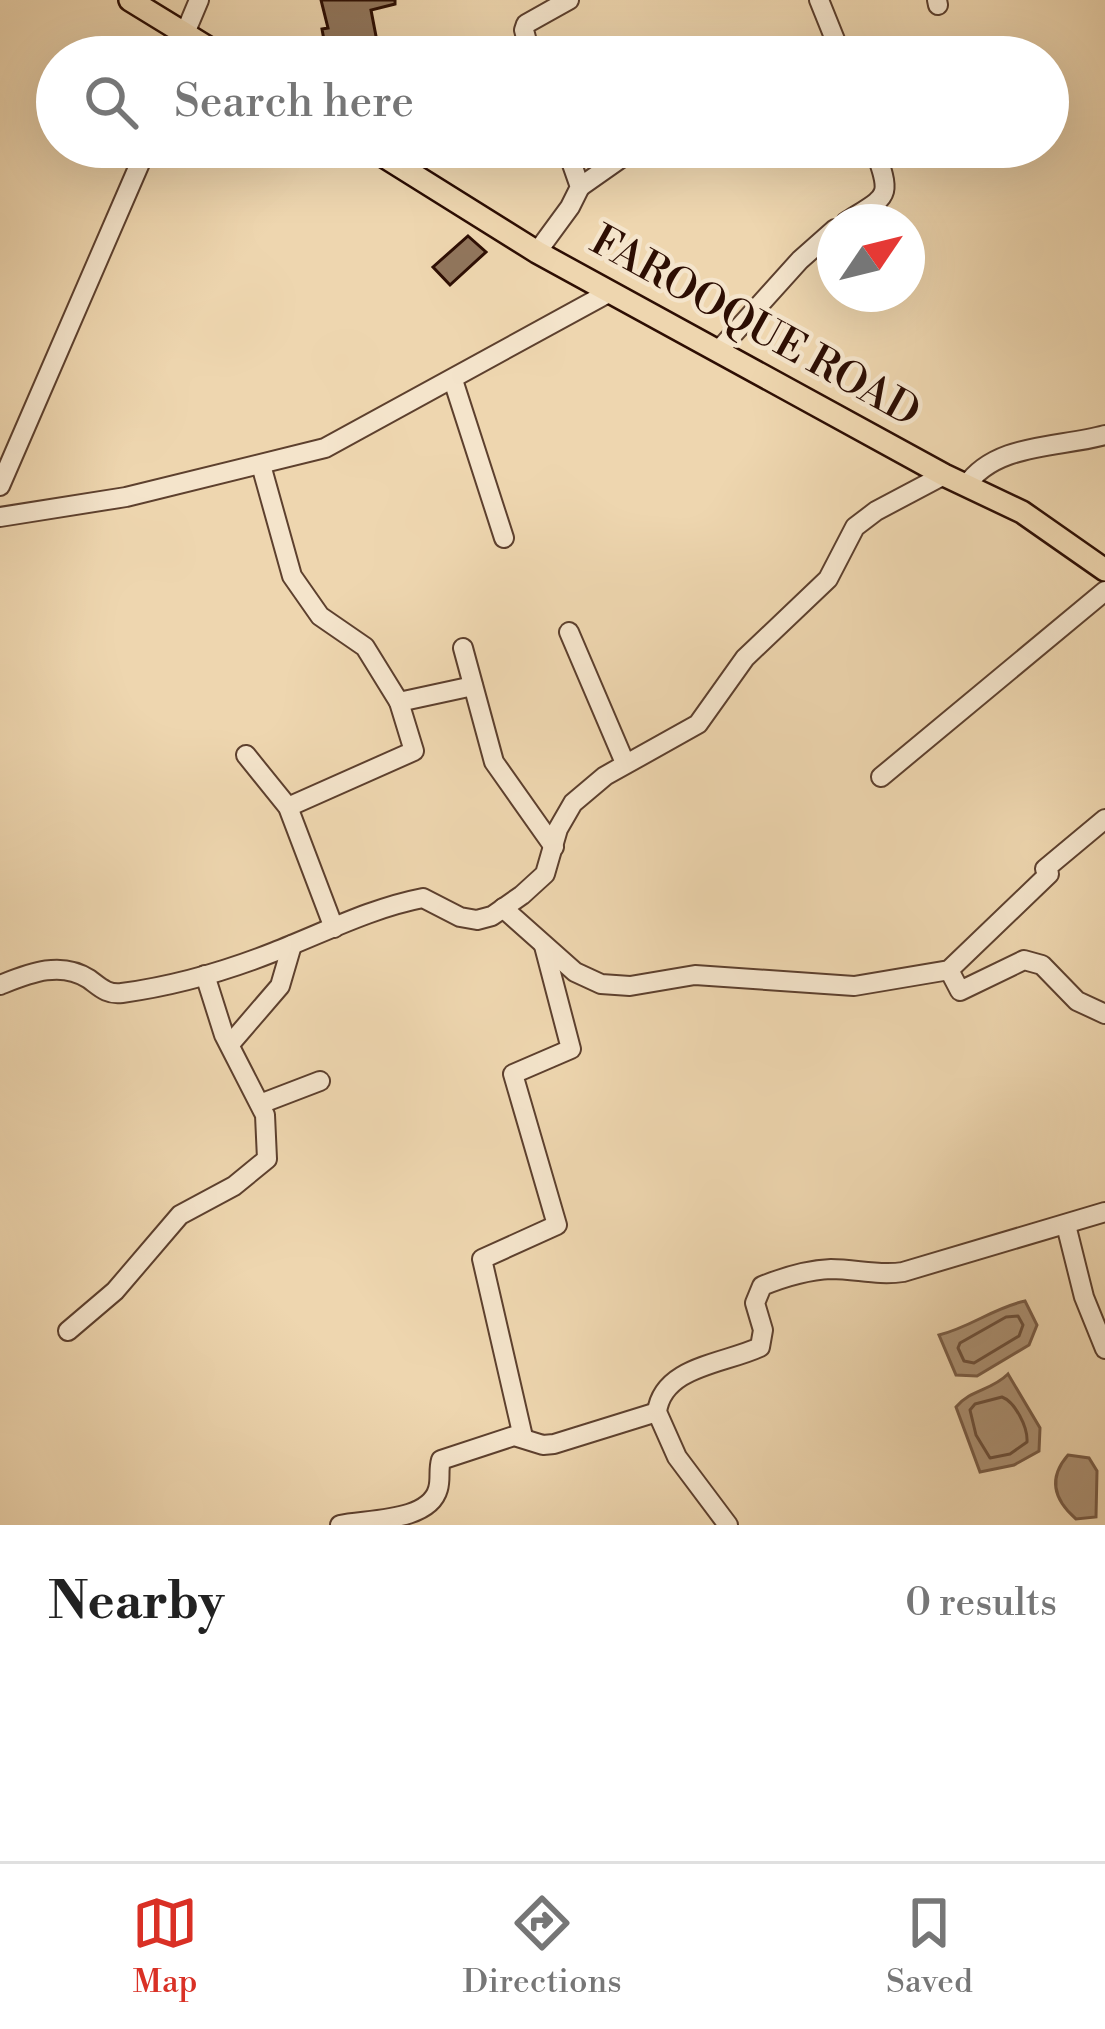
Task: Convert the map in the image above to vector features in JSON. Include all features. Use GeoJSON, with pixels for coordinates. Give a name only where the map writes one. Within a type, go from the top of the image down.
{"type":"FeatureCollection","features":[{"type":"Feature","properties":{"kind":"main road"},"geometry":{"type":"LineString","coordinates":[[130,0],[179,36]]}},
{"type":"Feature","properties":{"kind":"main road","name":"FAROOQUE ROAD"},"geometry":{"type":"LineString","coordinates":[[404,168],[538,252],[944,476],[1022,512],[1105,570]]}},
{"type":"Feature","properties":{"kind":"street"},"geometry":{"type":"LineString","coordinates":[[192,36],[200,0]]}},
{"type":"Feature","properties":{"kind":"street"},"geometry":{"type":"LineString","coordinates":[[526,36],[526,23],[548,4],[568,0]]}},
{"type":"Feature","properties":{"kind":"street"},"geometry":{"type":"LineString","coordinates":[[819,0],[834,36]]}},
{"type":"Feature","properties":{"kind":"street"},"geometry":{"type":"LineString","coordinates":[[0,461],[48,358],[124,168]]}},
{"type":"Feature","properties":{"kind":"street"},"geometry":{"type":"LineString","coordinates":[[0,487],[138,168]]}},
{"type":"Feature","properties":{"kind":"street"},"geometry":{"type":"LineString","coordinates":[[573,168],[580,187]]}},
{"type":"Feature","properties":{"kind":"street"},"geometry":{"type":"LineString","coordinates":[[538,252],[580,187],[607,168]]}},
{"type":"Feature","properties":{"kind":"street"},"geometry":{"type":"LineString","coordinates":[[879,204],[887,185],[881,168]]}},
{"type":"Feature","properties":{"kind":"street"},"geometry":{"type":"LineString","coordinates":[[718,351],[817,245]]}},
{"type":"Feature","properties":{"kind":"street"},"geometry":{"type":"LineString","coordinates":[[0,517],[126,497],[325,448],[610,292]]}},
{"type":"Feature","properties":{"kind":"street"},"geometry":{"type":"LineString","coordinates":[[453,380],[504,538]]}},
{"type":"Feature","properties":{"kind":"street"},"geometry":{"type":"LineString","coordinates":[[966,486],[992,459],[1105,435]]}},
{"type":"Feature","properties":{"kind":"street"},"geometry":{"type":"LineString","coordinates":[[261,465],[292,575],[320,616],[365,647],[399,702],[414,751],[288,807]]}},
{"type":"Feature","properties":{"kind":"street"},"geometry":{"type":"LineString","coordinates":[[0,986],[45,970],[69,970],[112,993],[205,975],[423,898],[468,919],[484,919],[545,874],[558,829],[574,803],[625,763],[698,724],[760,641],[828,579],[863,520],[944,476]]}},
{"type":"Feature","properties":{"kind":"street"},"geometry":{"type":"LineString","coordinates":[[881,777],[1105,592]]}},
{"type":"Feature","properties":{"kind":"street"},"geometry":{"type":"LineString","coordinates":[[569,632],[625,763]]}},
{"type":"Feature","properties":{"kind":"street"},"geometry":{"type":"LineString","coordinates":[[463,648],[494,762],[554,847]]}},
{"type":"Feature","properties":{"kind":"street"},"geometry":{"type":"LineString","coordinates":[[399,702],[473,686]]}},
{"type":"Feature","properties":{"kind":"street"},"geometry":{"type":"LineString","coordinates":[[246,755],[288,807],[334,928]]}},
{"type":"Feature","properties":{"kind":"street"},"geometry":{"type":"LineString","coordinates":[[503,908],[575,972],[602,984],[630,986],[695,974],[854,986],[950,970],[1105,819]]}},
{"type":"Feature","properties":{"kind":"street"},"geometry":{"type":"LineString","coordinates":[[231,1043],[280,986],[292,945]]}},
{"type":"Feature","properties":{"kind":"street"},"geometry":{"type":"LineString","coordinates":[[523,1437],[482,1259],[557,1225],[513,1074],[571,1049],[544,946]]}},
{"type":"Feature","properties":{"kind":"street"},"geometry":{"type":"LineString","coordinates":[[950,970],[960,991],[1024,960],[1042,965],[1077,1001],[1105,1014]]}},
{"type":"Feature","properties":{"kind":"street"},"geometry":{"type":"LineString","coordinates":[[68,1331],[115,1291],[180,1215],[234,1186],[267,1159],[266,1115],[224,1035],[205,975]]}},
{"type":"Feature","properties":{"kind":"street"},"geometry":{"type":"LineString","coordinates":[[260,1104],[320,1081]]}},
{"type":"Feature","properties":{"kind":"street"},"geometry":{"type":"LineString","coordinates":[[728,1525],[677,1457],[657,1412],[664,1388],[676,1378],[760,1347],[764,1330],[755,1303],[762,1286],[819,1270],[903,1272],[1105,1212]]}},
{"type":"Feature","properties":{"kind":"street"},"geometry":{"type":"LineString","coordinates":[[1066,1225],[1077,1275],[1105,1349]]}},
{"type":"Feature","properties":{"kind":"street"},"geometry":{"type":"LineString","coordinates":[[340,1525],[412,1512],[437,1492],[441,1460],[523,1437],[554,1444],[657,1412]]}},
{"type":"Feature","properties":{"kind":"water"},"geometry":{"type":"Polygon","coordinates":[[[1025,1301],[1037,1325],[1029,1345],[977,1376],[956,1375],[939,1335],[1025,1301]]]}},
{"type":"Feature","properties":{"kind":"water"},"geometry":{"type":"Polygon","coordinates":[[[1008,1374],[1040,1428],[1039,1451],[1014,1465],[980,1472],[956,1407],[1008,1374]]]}},
{"type":"Feature","properties":{"kind":"water"},"geometry":{"type":"Polygon","coordinates":[[[1068,1455],[1089,1458],[1097,1471],[1096,1517],[1076,1519],[1058,1496],[1056,1480],[1068,1455]]]}},
{"type":"Feature","properties":{"kind":"building"},"geometry":{"type":"Polygon","coordinates":[[[321,0],[395,0],[395,4],[371,10],[376,36],[323,36],[322,29],[328,28],[321,0]]]}},
{"type":"Feature","properties":{"kind":"building"},"geometry":{"type":"Polygon","coordinates":[[[468,236],[486,252],[450,285],[433,267],[468,236]]]}}]}
